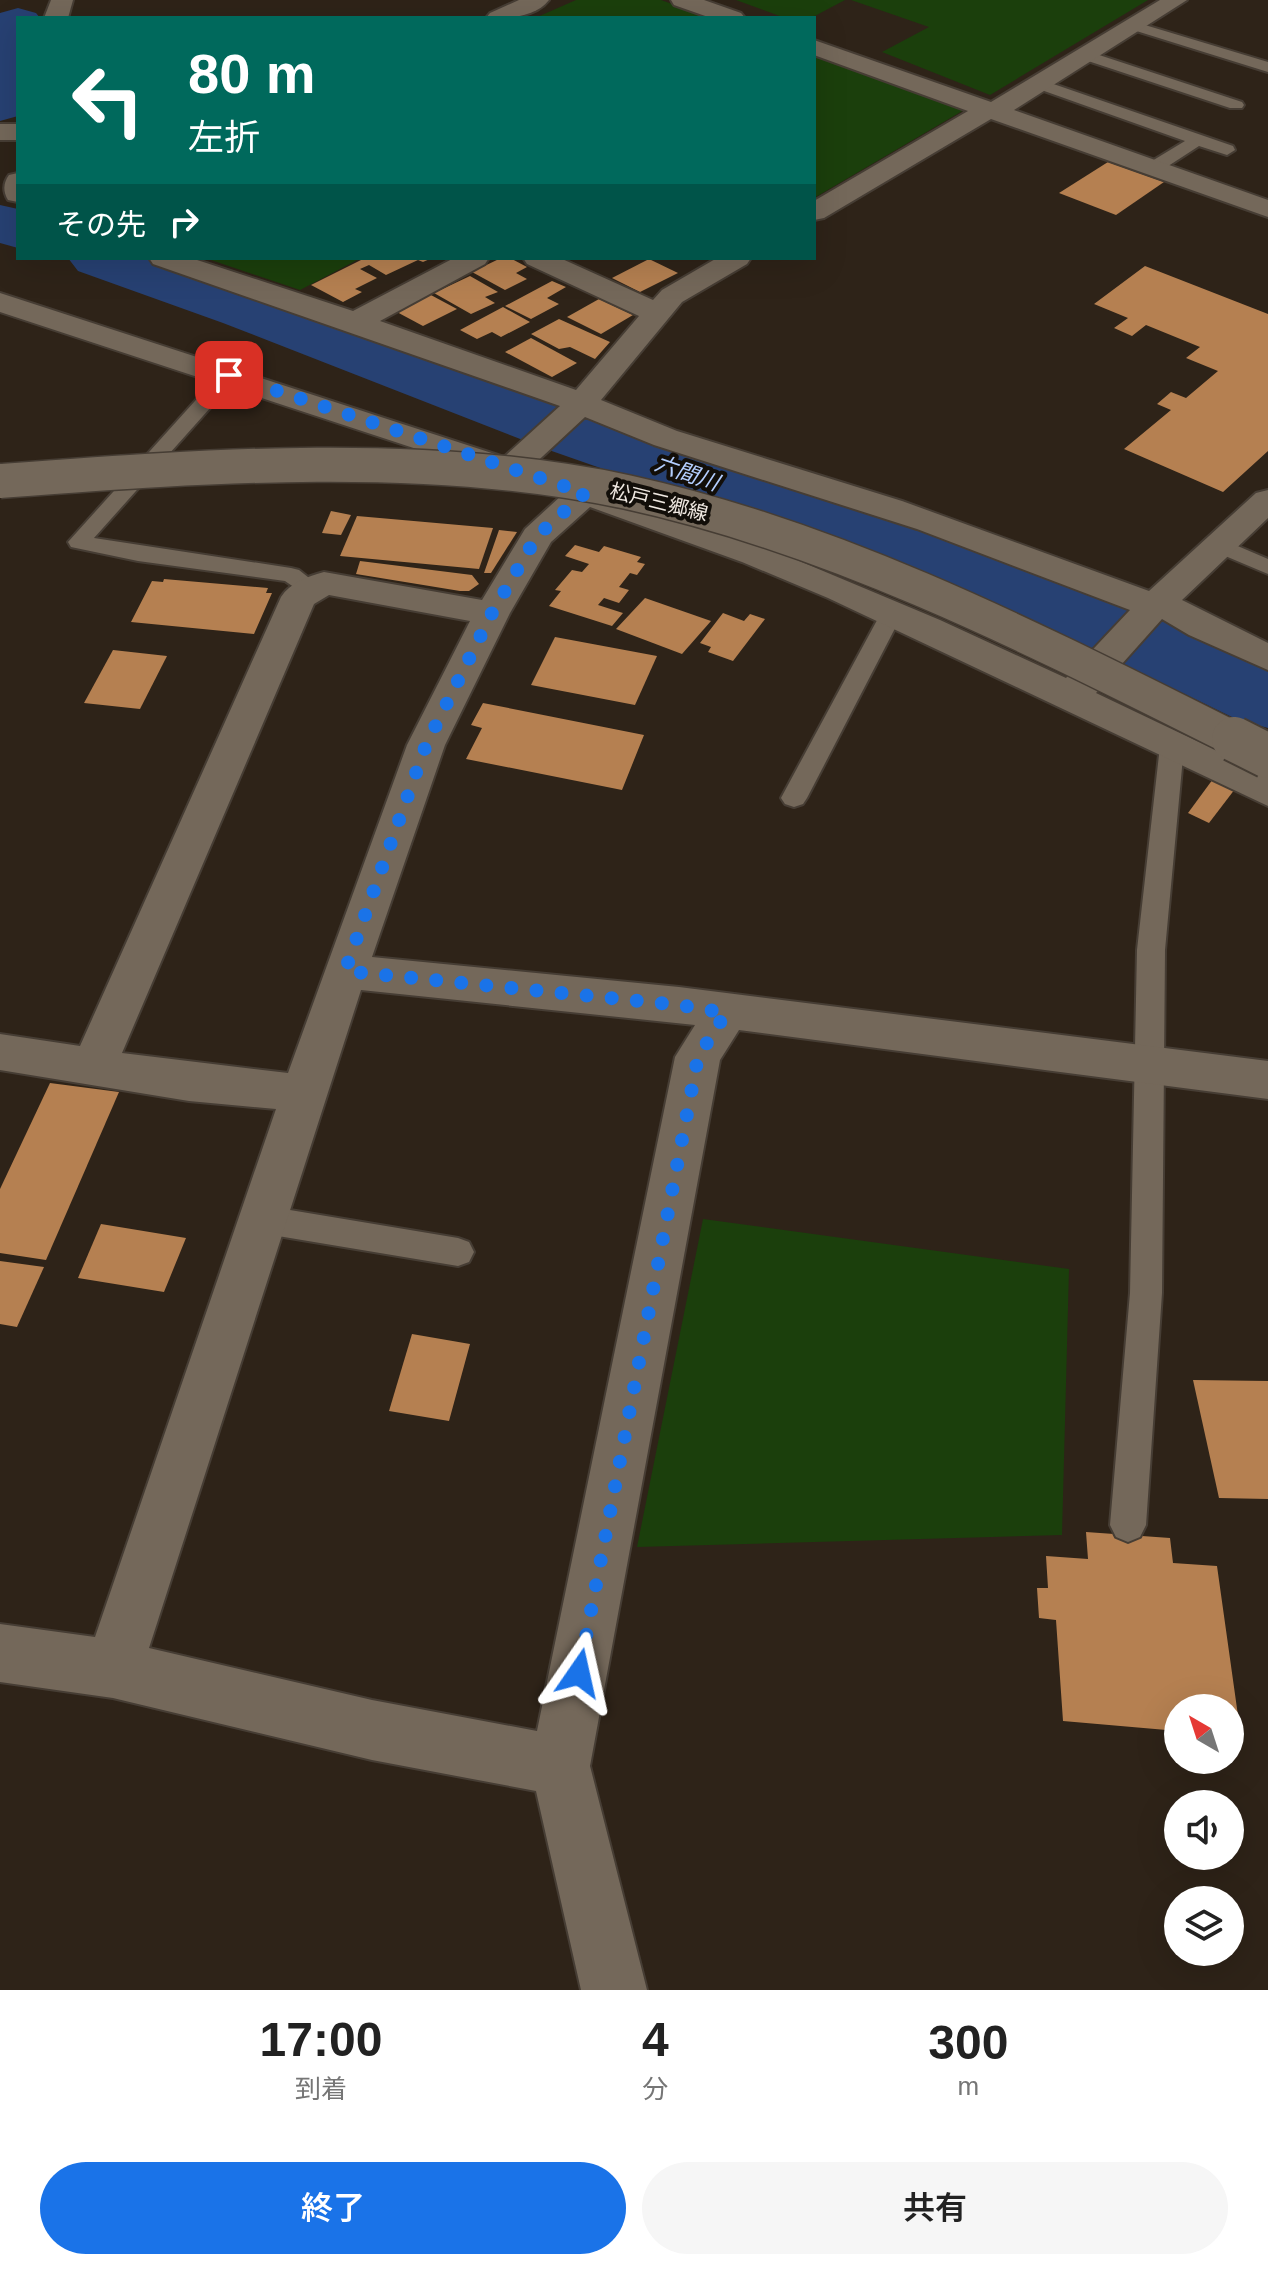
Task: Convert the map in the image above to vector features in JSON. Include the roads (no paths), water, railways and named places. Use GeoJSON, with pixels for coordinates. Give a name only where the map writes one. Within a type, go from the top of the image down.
{"type":"FeatureCollection","features":[{"type":"Feature","properties":{"kind":"street"},"geometry":{"type":"LineString","coordinates":[[502,16],[538,0]]}},
{"type":"Feature","properties":{"kind":"street"},"geometry":{"type":"LineString","coordinates":[[682,0],[727,16]]}},
{"type":"Feature","properties":{"kind":"street"},"geometry":{"type":"LineString","coordinates":[[816,211],[1087,56],[1176,0]]}},
{"type":"Feature","properties":{"kind":"street"},"geometry":{"type":"LineString","coordinates":[[816,48],[1268,209]]}},
{"type":"Feature","properties":{"kind":"street"},"geometry":{"type":"LineString","coordinates":[[169,260],[355,322],[604,415],[918,517],[1156,604],[1268,658]]}},
{"type":"Feature","properties":{"kind":"street"},"geometry":{"type":"LineString","coordinates":[[355,322],[471,260]]}},
{"type":"Feature","properties":{"kind":"street"},"geometry":{"type":"LineString","coordinates":[[541,260],[657,313]]}},
{"type":"Feature","properties":{"kind":"street"},"geometry":{"type":"LineString","coordinates":[[517,463],[579,406],[672,296],[734,260]]}},
{"type":"Feature","properties":{"kind":"street"},"geometry":{"type":"LineString","coordinates":[[0,302],[517,463],[585,493],[893,611],[1073,694],[1268,792]]}},
{"type":"Feature","properties":{"kind":"street","name":"松戸三郷線"},"geometry":{"type":"LineString","coordinates":[[0,481],[170,468],[378,466],[478,472],[627,492],[817,547],[914,585],[1268,756]]}},
{"type":"Feature","properties":{"kind":"street"},"geometry":{"type":"LineString","coordinates":[[113,1669],[301,1093],[426,745],[492,613],[537,536],[585,493]]}},
{"type":"Feature","properties":{"kind":"street"},"geometry":{"type":"LineString","coordinates":[[1073,694],[1156,604],[1268,500]]}},
{"type":"Feature","properties":{"kind":"street"},"geometry":{"type":"LineString","coordinates":[[94,1066],[299,597],[324,583],[492,613]]}},
{"type":"Feature","properties":{"kind":"street"},"geometry":{"type":"LineString","coordinates":[[345,971],[679,1005],[1268,1080]]}},
{"type":"Feature","properties":{"kind":"street"},"geometry":{"type":"LineString","coordinates":[[614,1990],[560,1766],[698,1057],[726,1013]]}},
{"type":"Feature","properties":{"kind":"street"},"geometry":{"type":"LineString","coordinates":[[0,1052],[189,1082],[301,1093]]}},
{"type":"Feature","properties":{"kind":"street"},"geometry":{"type":"LineString","coordinates":[[0,1653],[113,1669],[372,1730],[560,1766]]}},
{"type":"Feature","properties":{"kind":"lane"},"geometry":{"type":"LineString","coordinates":[[1135,26],[1268,67]]}},
{"type":"Feature","properties":{"kind":"lane"},"geometry":{"type":"LineString","coordinates":[[1087,56],[1236,105]]}},
{"type":"Feature","properties":{"kind":"lane"},"geometry":{"type":"LineString","coordinates":[[1039,84],[1227,150]]}},
{"type":"Feature","properties":{"kind":"lane"},"geometry":{"type":"LineString","coordinates":[[1153,168],[1197,140]]}},
{"type":"Feature","properties":{"kind":"lane"},"geometry":{"type":"LineString","coordinates":[[229,375],[79,542],[138,554],[291,575],[312,589]]}},
{"type":"Feature","properties":{"kind":"lane"},"geometry":{"type":"LineString","coordinates":[[1219,545],[1268,567]]}},
{"type":"Feature","properties":{"kind":"lane"},"geometry":{"type":"LineString","coordinates":[[794,798],[893,611]]}},
{"type":"Feature","properties":{"kind":"lane"},"geometry":{"type":"LineString","coordinates":[[1128,1525],[1146,1293],[1151,950],[1172,746]]}},
{"type":"Feature","properties":{"kind":"lane"},"geometry":{"type":"LineString","coordinates":[[260,1219],[458,1252]]}},
{"type":"Feature","properties":{"kind":"water"},"geometry":{"type":"Polygon","coordinates":[[[1083,605],[1268,686],[1268,715],[1064,625],[1083,605]]]}},
{"type":"Feature","properties":{"kind":"waterway","name":"六間川"},"geometry":{"type":"LineString","coordinates":[[0,104],[16,33]]}},
{"type":"Feature","properties":{"kind":"waterway","name":"六間川"},"geometry":{"type":"LineString","coordinates":[[0,223],[16,228]]}},
{"type":"Feature","properties":{"kind":"waterway","name":"六間川"},"geometry":{"type":"LineString","coordinates":[[106,260],[246,309],[571,434],[876,538],[1117,629],[1268,700]]}}]}
